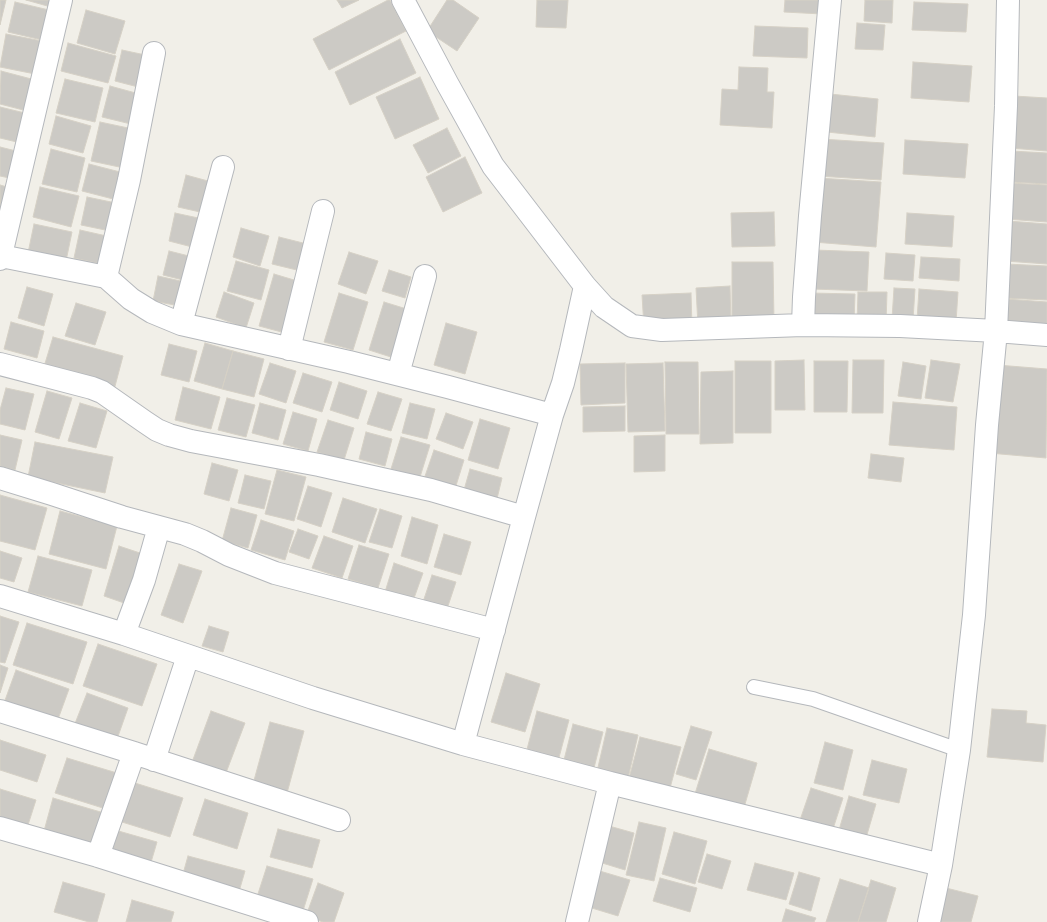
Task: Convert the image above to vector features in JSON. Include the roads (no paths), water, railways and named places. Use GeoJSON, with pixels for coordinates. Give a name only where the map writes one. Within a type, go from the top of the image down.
{"type":"FeatureCollection","features":[{"type":"Feature","properties":{"kind":"street"},"geometry":{"type":"LineString","coordinates":[[61,0],[4,222],[0,258],[106,277],[131,299],[152,312],[181,324],[398,374],[552,415]]}},
{"type":"Feature","properties":{"kind":"street"},"geometry":{"type":"LineString","coordinates":[[403,0],[493,166],[585,286],[604,307],[632,326],[662,330],[803,325],[900,326],[1047,335]]}},
{"type":"Feature","properties":{"kind":"street"},"geometry":{"type":"LineString","coordinates":[[803,325],[810,216],[830,0]]}},
{"type":"Feature","properties":{"kind":"street"},"geometry":{"type":"LineString","coordinates":[[929,922],[941,865],[959,750],[974,615],[987,425],[996,331],[1006,106],[1008,0]]}},
{"type":"Feature","properties":{"kind":"street"},"geometry":{"type":"LineString","coordinates":[[106,277],[129,180],[154,53]]}},
{"type":"Feature","properties":{"kind":"street"},"geometry":{"type":"LineString","coordinates":[[181,324],[223,167]]}},
{"type":"Feature","properties":{"kind":"street"},"geometry":{"type":"LineString","coordinates":[[288,349],[323,211]]}},
{"type":"Feature","properties":{"kind":"street"},"geometry":{"type":"LineString","coordinates":[[398,374],[425,276]]}},
{"type":"Feature","properties":{"kind":"street"},"geometry":{"type":"LineString","coordinates":[[463,744],[571,350],[585,286]]}},
{"type":"Feature","properties":{"kind":"street"},"geometry":{"type":"LineString","coordinates":[[0,364],[92,388],[102,392],[157,430],[184,439],[319,465],[431,490],[524,517]]}},
{"type":"Feature","properties":{"kind":"street"},"geometry":{"type":"LineString","coordinates":[[0,478],[122,517],[185,534],[229,555],[275,573],[494,630]]}},
{"type":"Feature","properties":{"kind":"street"},"geometry":{"type":"LineString","coordinates":[[124,634],[144,580],[159,527]]}},
{"type":"Feature","properties":{"kind":"street"},"geometry":{"type":"LineString","coordinates":[[0,596],[124,634],[313,698],[463,744],[610,783],[941,865]]}},
{"type":"Feature","properties":{"kind":"street"},"geometry":{"type":"LineString","coordinates":[[98,856],[188,656]]}},
{"type":"Feature","properties":{"kind":"street"},"geometry":{"type":"LineString","coordinates":[[0,710],[339,820]]}},
{"type":"Feature","properties":{"kind":"street"},"geometry":{"type":"LineString","coordinates":[[577,922],[610,783]]}},
{"type":"Feature","properties":{"kind":"street"},"geometry":{"type":"LineString","coordinates":[[0,828],[98,856],[307,922]]}},
{"type":"Feature","properties":{"kind":"lane"},"geometry":{"type":"LineString","coordinates":[[754,687],[813,699],[959,750]]}}]}
